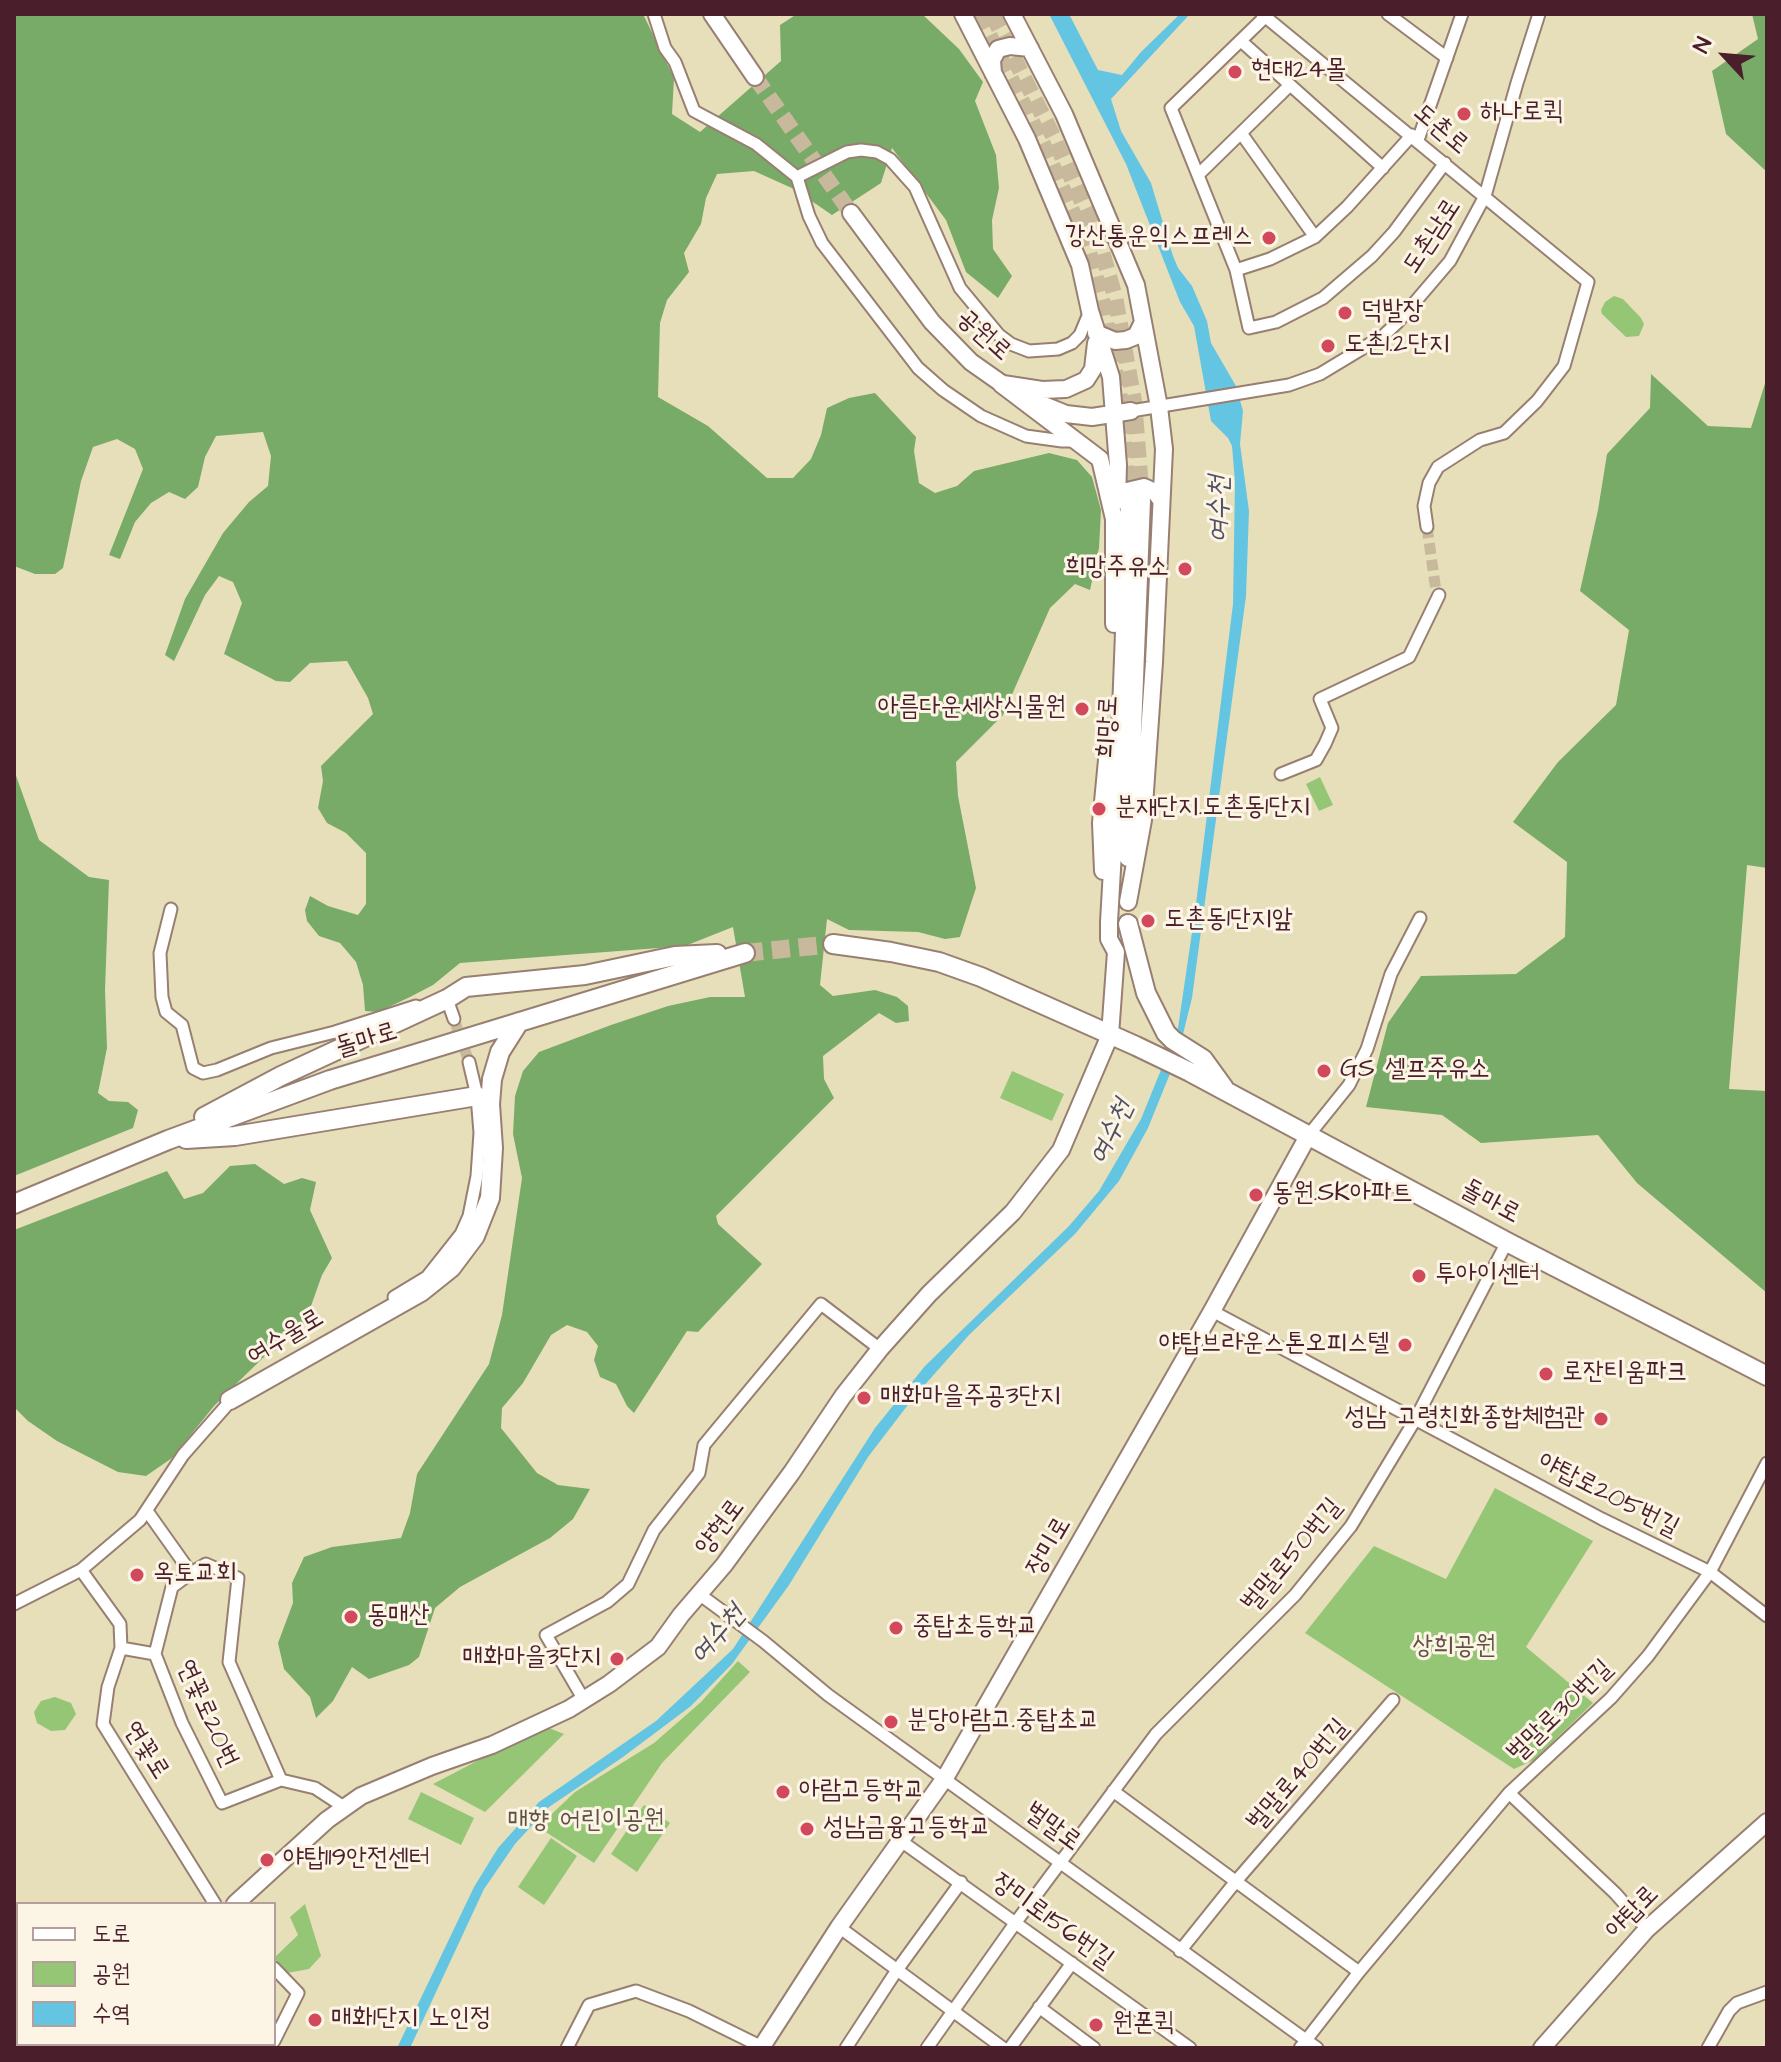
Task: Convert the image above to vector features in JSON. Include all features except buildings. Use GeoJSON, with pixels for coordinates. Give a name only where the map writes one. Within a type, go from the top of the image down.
{"type":"FeatureCollection","features":[{"type":"Feature","properties":{"kind":"main road"},"geometry":{"type":"LineString","coordinates":[[712,14],[755,77]]}},
{"type":"Feature","properties":{"kind":"main road"},"geometry":{"type":"LineString","coordinates":[[1012,14],[1064,114],[1136,285],[1159,407],[1164,449],[1154,662],[1143,820],[1128,902]]}},
{"type":"Feature","properties":{"kind":"main road"},"geometry":{"type":"LineString","coordinates":[[965,15],[1027,139],[1080,265],[1097,346],[1093,369],[1086,380],[1066,389],[1042,390],[1001,384]]}},
{"type":"Feature","properties":{"kind":"main road"},"geometry":{"type":"LineString","coordinates":[[993,73],[992,60],[998,49],[1010,46],[1030,48]]}},
{"type":"Feature","properties":{"kind":"main road","name":"공원로"},"geometry":{"type":"LineString","coordinates":[[851,213],[932,322],[971,362],[1001,384],[1066,414],[1092,417],[1131,411]]}},
{"type":"Feature","properties":{"kind":"main road"},"geometry":{"type":"LineString","coordinates":[[1090,311],[1111,377],[1118,465],[1129,500]]}},
{"type":"Feature","properties":{"kind":"main road"},"geometry":{"type":"LineString","coordinates":[[1096,333],[1115,341],[1126,340],[1136,336],[1143,322]]}},
{"type":"Feature","properties":{"kind":"main road"},"geometry":{"type":"LineString","coordinates":[[1001,384],[1100,459],[1114,519],[1111,717],[1101,823],[1103,879],[1109,922]]}},
{"type":"Feature","properties":{"kind":"main road"},"geometry":{"type":"LineString","coordinates":[[1114,567],[1129,500],[1135,488],[1144,487],[1155,492],[1161,500]]}},
{"type":"Feature","properties":{"kind":"main road","name":"희망로"},"geometry":{"type":"LineString","coordinates":[[1116,952],[1125,940],[1128,924],[1129,500]]}},
{"type":"Feature","properties":{"kind":"main road","name":"희망로"},"geometry":{"type":"LineString","coordinates":[[1110,1035],[1116,952],[1109,939],[1109,922],[1129,500]]}},
{"type":"Feature","properties":{"kind":"main road"},"geometry":{"type":"LineString","coordinates":[[1128,924],[1146,993],[1166,1033],[1203,1059],[1227,1092]]}},
{"type":"Feature","properties":{"kind":"main road"},"geometry":{"type":"LineString","coordinates":[[833,944],[939,962],[981,977],[1110,1035]]}},
{"type":"Feature","properties":{"kind":"main road","name":"돌마로"},"geometry":{"type":"LineString","coordinates":[[14,1204],[168,1140],[330,1080],[745,953],[675,956],[585,975],[466,987],[447,999]]}},
{"type":"Feature","properties":{"kind":"main road"},"geometry":{"type":"LineString","coordinates":[[168,1140],[281,1076],[447,999]]}},
{"type":"Feature","properties":{"kind":"main road"},"geometry":{"type":"LineString","coordinates":[[230,1400],[421,1292],[451,1268],[475,1236],[490,1198],[492,1079],[500,1052],[519,1022]]}},
{"type":"Feature","properties":{"kind":"main road","name":"돌마로"},"geometry":{"type":"LineString","coordinates":[[1110,1035],[1190,1072],[1507,1242],[1767,1376]]}},
{"type":"Feature","properties":{"kind":"main road","name":"양현로"},"geometry":{"type":"LineString","coordinates":[[237,1902],[344,1807],[383,1785],[492,1745],[584,1700],[658,1647],[724,1565],[843,1396],[880,1349],[929,1294],[1013,1212],[1061,1150],[1110,1035]]}},
{"type":"Feature","properties":{"kind":"main road"},"geometry":{"type":"LineString","coordinates":[[168,1140],[235,1136],[477,1096]]}},
{"type":"Feature","properties":{"kind":"main road","name":"장미로"},"geometry":{"type":"LineString","coordinates":[[762,2048],[839,1927],[945,1778],[1212,1311],[1308,1136]]}},
{"type":"Feature","properties":{"kind":"main road","name":"야탑로"},"geometry":{"type":"LineString","coordinates":[[1542,2048],[1647,1929],[1767,1822]]}},
{"type":"Feature","properties":{"kind":"street"},"geometry":{"type":"LineString","coordinates":[[654,14],[665,48],[675,62],[694,111],[756,144],[797,177],[805,205],[822,243],[857,284],[918,368],[981,416],[1026,436],[1078,441]]}},
{"type":"Feature","properties":{"kind":"street"},"geometry":{"type":"LineString","coordinates":[[1388,14],[1447,58]]}},
{"type":"Feature","properties":{"kind":"street"},"geometry":{"type":"LineString","coordinates":[[1236,270],[1270,259],[1315,237],[1415,138],[1462,14]]}},
{"type":"Feature","properties":{"kind":"street","name":"도촌남로"},"geometry":{"type":"LineString","coordinates":[[1159,407],[1289,385],[1320,374],[1383,336],[1450,261],[1485,196],[1539,14]]}},
{"type":"Feature","properties":{"kind":"street"},"geometry":{"type":"LineString","coordinates":[[1266,15],[1171,108],[1236,270],[1249,328],[1276,322],[1323,298],[1372,256],[1394,232],[1445,163]]}},
{"type":"Feature","properties":{"kind":"street","name":"도촌로"},"geometry":{"type":"LineString","coordinates":[[1266,15],[1588,282],[1564,366],[1537,401],[1504,433],[1480,440],[1438,467],[1429,483],[1424,506],[1427,527]]}},
{"type":"Feature","properties":{"kind":"street"},"geometry":{"type":"LineString","coordinates":[[1241,41],[1383,168]]}},
{"type":"Feature","properties":{"kind":"street"},"geometry":{"type":"LineString","coordinates":[[1199,174],[1290,85]]}},
{"type":"Feature","properties":{"kind":"street"},"geometry":{"type":"LineString","coordinates":[[1241,133],[1315,237]]}},
{"type":"Feature","properties":{"kind":"street"},"geometry":{"type":"LineString","coordinates":[[797,177],[847,152],[877,152],[890,159],[915,187],[960,288],[993,328],[1011,344],[1029,351],[1058,349],[1072,343],[1080,335],[1090,311]]}},
{"type":"Feature","properties":{"kind":"street"},"geometry":{"type":"LineString","coordinates":[[1131,411],[1159,407]]}},
{"type":"Feature","properties":{"kind":"street"},"geometry":{"type":"LineString","coordinates":[[1281,774],[1316,760],[1325,744],[1332,728],[1320,699],[1409,657],[1439,595]]}},
{"type":"Feature","properties":{"kind":"street"},"geometry":{"type":"LineString","coordinates":[[171,909],[160,953],[162,997],[166,1012],[182,1025],[193,1068],[203,1073],[271,1048],[335,1032],[427,1002],[447,999],[454,1019]]}},
{"type":"Feature","properties":{"kind":"street"},"geometry":{"type":"LineString","coordinates":[[1308,1136],[1349,1085],[1367,1049],[1391,974],[1420,918]]}},
{"type":"Feature","properties":{"kind":"street","name":"여수울로"},"geometry":{"type":"LineString","coordinates":[[14,1604],[81,1570],[147,1511],[183,1455],[230,1400],[427,1277],[442,1260],[461,1234],[474,1199],[480,1133],[477,1096],[469,1062]]}},
{"type":"Feature","properties":{"kind":"street","name":"벌말로50번길"},"geometry":{"type":"LineString","coordinates":[[927,2048],[1156,1734],[1295,1595],[1351,1526],[1415,1420],[1507,1242]]}},
{"type":"Feature","properties":{"kind":"street"},"geometry":{"type":"LineString","coordinates":[[584,1700],[546,1635],[607,1602],[628,1584],[654,1530],[699,1473],[704,1445],[821,1304],[880,1349]]}},
{"type":"Feature","properties":{"kind":"street","name":"야탑로205번길"},"geometry":{"type":"LineString","coordinates":[[1212,1311],[1602,1519],[1710,1572],[1767,1616]]}},
{"type":"Feature","properties":{"kind":"street","name":"벌말로30번길"},"geometry":{"type":"LineString","coordinates":[[1302,2044],[1509,1793],[1611,1698],[1648,1656],[1710,1572],[1767,1463]]}},
{"type":"Feature","properties":{"kind":"street"},"geometry":{"type":"LineString","coordinates":[[147,1511],[191,1573],[172,1587],[155,1654]]}},
{"type":"Feature","properties":{"kind":"street","name":"연꽃로20번"},"geometry":{"type":"LineString","coordinates":[[121,1648],[155,1654],[182,1723],[222,1803],[281,1780],[229,1662],[238,1578],[206,1564],[191,1573]]}},
{"type":"Feature","properties":{"kind":"street"},"geometry":{"type":"LineString","coordinates":[[81,1570],[120,1624],[121,1648]]}},
{"type":"Feature","properties":{"kind":"street","name":"벌말로"},"geometry":{"type":"LineString","coordinates":[[699,1594],[763,1641],[828,1695],[1061,1862],[1302,2044],[1317,2048]]}},
{"type":"Feature","properties":{"kind":"street","name":"연꽃로"},"geometry":{"type":"LineString","coordinates":[[121,1648],[108,1687],[103,1724],[214,1902]]}},
{"type":"Feature","properties":{"kind":"street","name":"벌말로40번길"},"geometry":{"type":"LineString","coordinates":[[1180,1951],[1237,1880],[1393,1700]]}},
{"type":"Feature","properties":{"kind":"street"},"geometry":{"type":"LineString","coordinates":[[281,1780],[315,1788],[344,1807]]}},
{"type":"Feature","properties":{"kind":"street"},"geometry":{"type":"LineString","coordinates":[[1113,1791],[1359,1972]]}},
{"type":"Feature","properties":{"kind":"street"},"geometry":{"type":"LineString","coordinates":[[1509,1793],[1615,1893],[1647,1929]]}},
{"type":"Feature","properties":{"kind":"street","name":"장미로156번길"},"geometry":{"type":"LineString","coordinates":[[901,1841],[1190,2048]]}},
{"type":"Feature","properties":{"kind":"street"},"geometry":{"type":"LineString","coordinates":[[846,2048],[897,1970],[961,1882]]}},
{"type":"Feature","properties":{"kind":"street"},"geometry":{"type":"LineString","coordinates":[[839,1927],[1003,2048]]}},
{"type":"Feature","properties":{"kind":"street"},"geometry":{"type":"LineString","coordinates":[[1010,2048],[1072,1963]]}},
{"type":"Feature","properties":{"kind":"street"},"geometry":{"type":"LineString","coordinates":[[276,1970],[298,1993],[276,2036]]}},
{"type":"Feature","properties":{"kind":"street"},"geometry":{"type":"LineString","coordinates":[[567,2048],[589,2005],[636,1991],[689,2011],[762,2048]]}},
{"type":"Feature","properties":{"kind":"street"},"geometry":{"type":"LineString","coordinates":[[1708,2048],[1737,2003],[1767,1992]]}},
{"type":"Feature","properties":{"kind":"street"},"geometry":{"type":"LineString","coordinates":[[1039,2007],[1094,2048]]}},
{"type":"Feature","properties":{"kind":"green space"},"geometry":{"type":"Polygon","coordinates":[[[14,14],[643,14],[674,78],[672,114],[700,132],[781,61],[780,25],[797,14],[922,14],[959,49],[983,82],[975,101],[996,155],[999,188],[992,220],[993,249],[1012,276],[998,298],[966,272],[946,220],[892,148],[881,183],[832,215],[794,189],[754,171],[717,174],[706,198],[701,224],[684,253],[689,272],[667,300],[660,323],[658,397],[708,426],[767,478],[793,478],[811,459],[827,408],[849,398],[875,393],[916,437],[914,451],[919,483],[935,493],[957,486],[974,471],[1049,453],[1077,460],[1092,477],[1101,510],[1099,548],[1090,590],[1075,584],[1050,608],[1003,715],[956,762],[958,796],[976,888],[960,937],[945,939],[918,932],[849,930],[827,919],[820,985],[833,996],[875,990],[897,997],[908,1006],[909,1021],[896,1023],[879,1013],[823,1056],[824,1079],[834,1098],[716,1216],[718,1224],[762,1264],[698,1332],[687,1331],[634,1413],[616,1384],[600,1377],[594,1360],[598,1346],[587,1332],[567,1325],[551,1335],[523,1383],[502,1408],[501,1428],[537,1473],[558,1485],[590,1489],[573,1519],[550,1538],[460,1587],[435,1608],[419,1657],[409,1665],[369,1679],[352,1667],[333,1701],[316,1718],[310,1697],[284,1669],[278,1643],[293,1603],[292,1583],[304,1557],[332,1547],[401,1538],[410,1513],[417,1474],[489,1364],[502,1315],[522,1178],[513,1134],[515,1096],[523,1071],[539,1052],[668,1006],[710,997],[745,997],[733,927],[685,946],[460,963],[433,985],[410,997],[378,1012],[365,1011],[363,985],[356,962],[340,943],[319,936],[307,921],[305,910],[310,896],[328,906],[358,915],[366,904],[366,853],[346,833],[327,823],[318,808],[323,781],[321,766],[373,714],[368,698],[347,661],[310,663],[290,682],[276,681],[224,654],[242,603],[233,582],[219,576],[205,595],[174,661],[165,655],[185,599],[223,533],[249,502],[268,486],[271,456],[263,432],[216,436],[205,457],[198,487],[185,499],[169,492],[151,503],[135,522],[120,559],[109,555],[143,469],[135,449],[117,439],[93,447],[81,481],[63,568],[55,574],[35,574],[14,566],[14,14]]]}},
{"type":"Feature","properties":{"kind":"green space"},"geometry":{"type":"Polygon","coordinates":[[[1752,14],[1767,14],[1767,172],[1726,134],[1712,71],[1758,39],[1752,14]]]}},
{"type":"Feature","properties":{"kind":"green space"},"geometry":{"type":"Polygon","coordinates":[[[1614,296],[1623,299],[1641,318],[1644,324],[1639,336],[1626,337],[1602,314],[1605,302],[1614,296]]]}},
{"type":"Feature","properties":{"kind":"green space"},"geometry":{"type":"Polygon","coordinates":[[[1651,374],[1708,426],[1751,428],[1767,377],[1767,868],[1747,865],[1729,1089],[1767,1091],[1767,1293],[1637,1183],[1598,1135],[1481,1143],[1442,1115],[1366,1107],[1388,1023],[1421,976],[1516,974],[1565,937],[1567,862],[1513,822],[1558,762],[1616,705],[1629,630],[1580,591],[1607,454],[1650,408],[1651,374]]]}},
{"type":"Feature","properties":{"kind":"green space"},"geometry":{"type":"Polygon","coordinates":[[[14,770],[39,840],[89,877],[109,880],[105,990],[107,1048],[98,1093],[109,1101],[128,1102],[138,1110],[133,1128],[14,1176],[14,770]]]}},
{"type":"Feature","properties":{"kind":"green space"},"geometry":{"type":"Polygon","coordinates":[[[1320,777],[1333,805],[1319,811],[1306,784],[1320,777]]]}},
{"type":"Feature","properties":{"kind":"green space"},"geometry":{"type":"Polygon","coordinates":[[[1012,1071],[1064,1094],[1052,1121],[1000,1098],[1012,1071]]]}},
{"type":"Feature","properties":{"kind":"green space"},"geometry":{"type":"Polygon","coordinates":[[[255,1164],[284,1184],[302,1178],[316,1182],[310,1210],[332,1258],[311,1306],[310,1320],[296,1329],[276,1350],[267,1354],[214,1406],[172,1458],[146,1476],[118,1472],[57,1441],[28,1421],[14,1407],[14,1230],[167,1171],[184,1199],[203,1193],[230,1166],[255,1164]]]}},
{"type":"Feature","properties":{"kind":"green space","name":"상희공원"},"geometry":{"type":"Polygon","coordinates":[[[1495,1488],[1593,1541],[1526,1647],[1593,1703],[1534,1760],[1514,1769],[1305,1633],[1374,1546],[1446,1579],[1495,1488]]]}},
{"type":"Feature","properties":{"kind":"green space","name":"매향 어린이공원"},"geometry":{"type":"Polygon","coordinates":[[[738,1661],[750,1672],[662,1763],[594,1863],[538,1827],[575,1792],[654,1743],[701,1702],[738,1661]]]}},
{"type":"Feature","properties":{"kind":"green space"},"geometry":{"type":"Polygon","coordinates":[[[55,1697],[71,1703],[76,1714],[65,1730],[51,1731],[37,1723],[34,1712],[41,1701],[55,1697]]]}},
{"type":"Feature","properties":{"kind":"green space"},"geometry":{"type":"Polygon","coordinates":[[[544,1726],[564,1734],[485,1812],[433,1784],[544,1726]]]}},
{"type":"Feature","properties":{"kind":"green space"},"geometry":{"type":"Polygon","coordinates":[[[421,1792],[474,1818],[461,1845],[408,1819],[421,1792]]]}},
{"type":"Feature","properties":{"kind":"green space"},"geometry":{"type":"Polygon","coordinates":[[[644,1805],[670,1823],[637,1872],[611,1854],[644,1805]]]}},
{"type":"Feature","properties":{"kind":"green space"},"geometry":{"type":"Polygon","coordinates":[[[551,1838],[577,1856],[544,1905],[518,1887],[551,1838]]]}},
{"type":"Feature","properties":{"kind":"green space"},"geometry":{"type":"Polygon","coordinates":[[[305,1904],[321,1956],[309,1969],[287,1973],[276,1956],[298,1935],[290,1917],[305,1904]]]}},
{"type":"Feature","properties":{"kind":"water"},"geometry":{"type":"Polygon","coordinates":[[[1049,14],[1069,14],[1098,70],[1122,75],[1180,14],[1190,14],[1111,99],[1121,131],[1151,183],[1178,268],[1192,286],[1207,321],[1211,343],[1236,386],[1243,411],[1240,444],[1249,511],[1246,596],[1192,998],[1178,1054],[1148,1128],[1119,1181],[1075,1234],[969,1335],[914,1397],[868,1457],[789,1585],[732,1664],[691,1706],[549,1807],[515,1844],[484,1889],[410,2048],[397,2048],[474,1887],[498,1848],[539,1802],[656,1721],[733,1649],[875,1428],[925,1366],[1069,1226],[1099,1191],[1141,1119],[1178,1028],[1233,604],[1235,482],[1232,446],[1211,421],[1194,326],[1180,302],[1126,164],[1049,14]]]}},
{"type":"Feature","properties":{"kind":"tunnel"},"geometry":{"type":"LineString","coordinates":[[979,14],[1043,144],[1087,245],[1102,300],[1121,403],[1129,501]]}},
{"type":"Feature","properties":{"kind":"tunnel"},"geometry":{"type":"LineString","coordinates":[[992,14],[1054,138],[1099,241],[1115,297],[1134,401],[1142,499]]}},
{"type":"Feature","properties":{"kind":"tunnel"},"geometry":{"type":"LineString","coordinates":[[755,77],[851,213]]}},
{"type":"Feature","properties":{"kind":"tunnel"},"geometry":{"type":"LineString","coordinates":[[1427,527],[1439,595]]}},
{"type":"Feature","properties":{"kind":"tunnel"},"geometry":{"type":"LineString","coordinates":[[745,953],[833,944]]}},
{"type":"Feature","properties":{"kind":"tunnel"},"geometry":{"type":"LineString","coordinates":[[454,1019],[469,1062]]}},
{"type":"Feature","properties":{"kind":"place","name":"현대24몰"},"geometry":{"type":"Point","coordinates":[1235,72]}},
{"type":"Feature","properties":{"kind":"place","name":"하나로퀵"},"geometry":{"type":"Point","coordinates":[1464,114]}},
{"type":"Feature","properties":{"kind":"place","name":"강산통운익스프레스"},"geometry":{"type":"Point","coordinates":[1269,238]}},
{"type":"Feature","properties":{"kind":"place","name":"덕발장"},"geometry":{"type":"Point","coordinates":[1345,313]}},
{"type":"Feature","properties":{"kind":"place","name":"도촌1.2단지"},"geometry":{"type":"Point","coordinates":[1328,346]}},
{"type":"Feature","properties":{"kind":"place","name":"희망주유소"},"geometry":{"type":"Point","coordinates":[1185,569]}},
{"type":"Feature","properties":{"kind":"place","name":"아름다운세상식물원"},"geometry":{"type":"Point","coordinates":[1082,709]}},
{"type":"Feature","properties":{"kind":"place","name":"분재단지.도촌동1단지"},"geometry":{"type":"Point","coordinates":[1099,809]}},
{"type":"Feature","properties":{"kind":"place","name":"도촌동1단지앞"},"geometry":{"type":"Point","coordinates":[1148,921]}},
{"type":"Feature","properties":{"kind":"place","name":"GS 셀프주유소"},"geometry":{"type":"Point","coordinates":[1324,1071]}},
{"type":"Feature","properties":{"kind":"place","name":"동원.SK아파트"},"geometry":{"type":"Point","coordinates":[1256,1195]}},
{"type":"Feature","properties":{"kind":"place","name":"투아이센터"},"geometry":{"type":"Point","coordinates":[1419,1276]}},
{"type":"Feature","properties":{"kind":"place","name":"야탑브라운스톤오피스텔"},"geometry":{"type":"Point","coordinates":[1405,1345]}},
{"type":"Feature","properties":{"kind":"place","name":"로잔티움파크"},"geometry":{"type":"Point","coordinates":[1546,1374]}},
{"type":"Feature","properties":{"kind":"place","name":"매화마을주공3단지"},"geometry":{"type":"Point","coordinates":[864,1398]}},
{"type":"Feature","properties":{"kind":"place","name":"성남 고령친화종합체험관"},"geometry":{"type":"Point","coordinates":[1601,1419]}},
{"type":"Feature","properties":{"kind":"place","name":"옥토교회"},"geometry":{"type":"Point","coordinates":[137,1575]}},
{"type":"Feature","properties":{"kind":"place","name":"동매산"},"geometry":{"type":"Point","coordinates":[351,1617]}},
{"type":"Feature","properties":{"kind":"place","name":"중탑초등학교"},"geometry":{"type":"Point","coordinates":[896,1628]}},
{"type":"Feature","properties":{"kind":"place","name":"매화마을3단지"},"geometry":{"type":"Point","coordinates":[617,1659]}},
{"type":"Feature","properties":{"kind":"place","name":"분당아람고.중탑초교"},"geometry":{"type":"Point","coordinates":[891,1722]}},
{"type":"Feature","properties":{"kind":"place","name":"아람고등학교"},"geometry":{"type":"Point","coordinates":[783,1792]}},
{"type":"Feature","properties":{"kind":"place","name":"성남금융고등학교"},"geometry":{"type":"Point","coordinates":[807,1829]}},
{"type":"Feature","properties":{"kind":"place","name":"야탑119안전센터"},"geometry":{"type":"Point","coordinates":[267,1860]}},
{"type":"Feature","properties":{"kind":"place","name":"매화1단지 노인정"},"geometry":{"type":"Point","coordinates":[315,2020]}},
{"type":"Feature","properties":{"kind":"place","name":"원폰퀵"},"geometry":{"type":"Point","coordinates":[1096,2025]}},
{"type":"Feature","properties":{"kind":"water label","name":"여수천"},"geometry":{"type":"Point","coordinates":[1221,509]}},
{"type":"Feature","properties":{"kind":"water label","name":"여수천"},"geometry":{"type":"Point","coordinates":[1113,1133]}},
{"type":"Feature","properties":{"kind":"water label","name":"여수천"},"geometry":{"type":"Point","coordinates":[719,1636]}}]}
